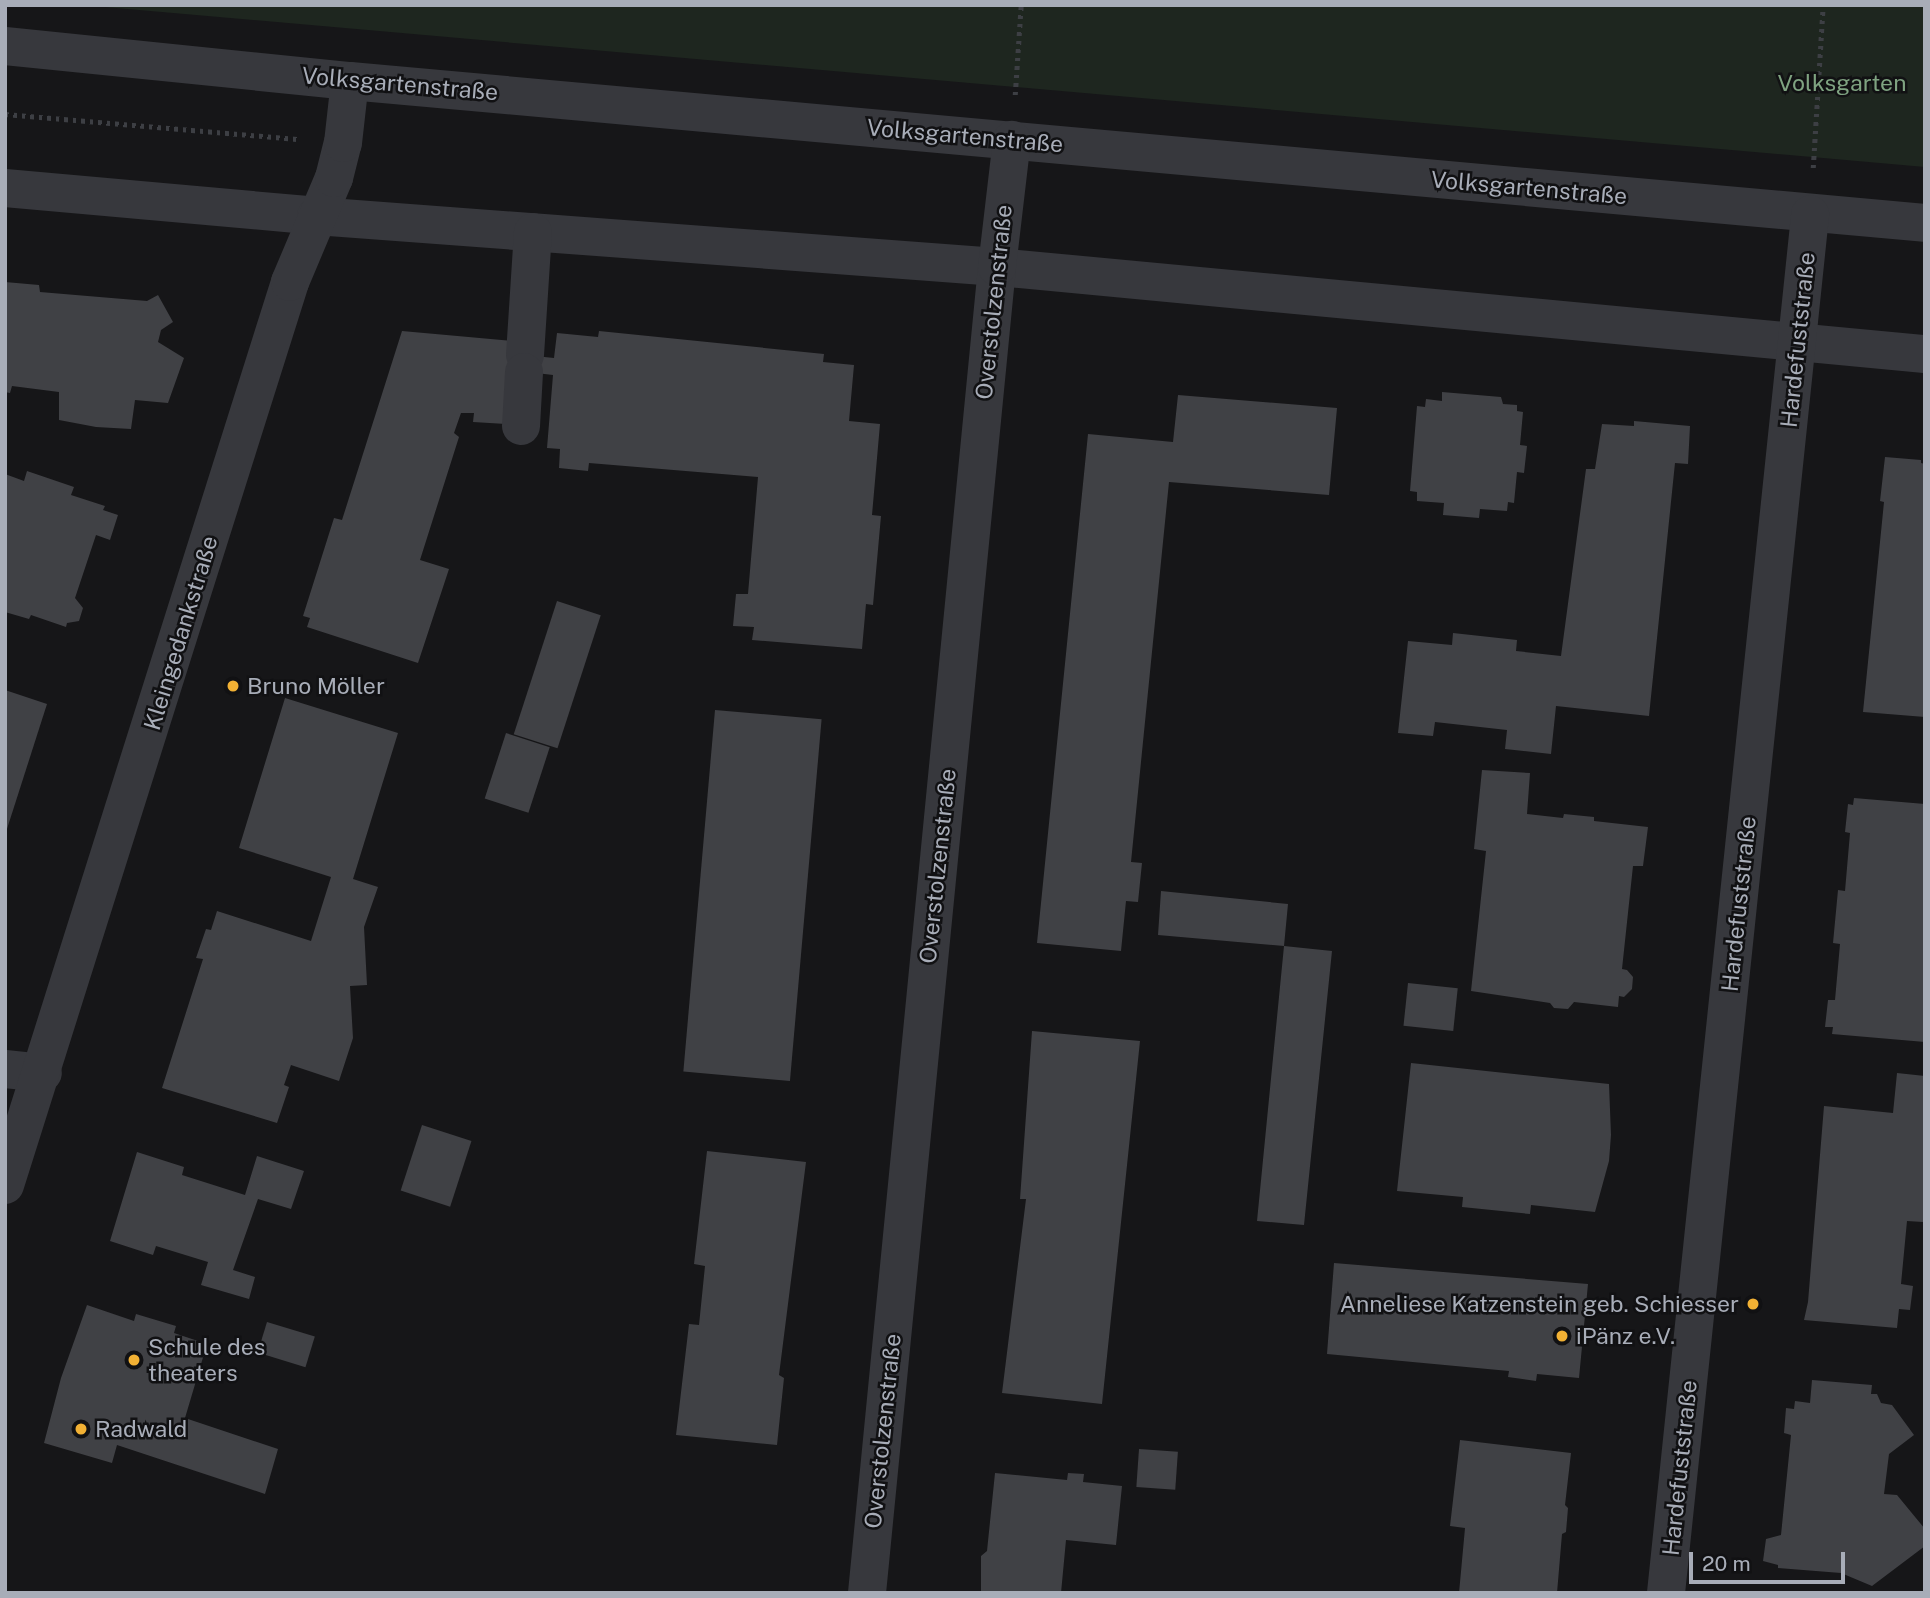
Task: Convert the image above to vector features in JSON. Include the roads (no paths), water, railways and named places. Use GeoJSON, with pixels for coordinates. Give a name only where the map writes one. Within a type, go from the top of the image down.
{"type":"FeatureCollection","features":[{"type":"Feature","properties":{"kind":"street","name":"Volksgartenstraße"},"geometry":{"type":"LineString","coordinates":[[5,46],[1810,215],[1925,223]]}},
{"type":"Feature","properties":{"kind":"street","name":"Kleingedankstraße"},"geometry":{"type":"LineString","coordinates":[[5,1185],[43,1073],[286,295],[334,178],[343,143],[350,80]]}},
{"type":"Feature","properties":{"kind":"street","name":"Overstolzenstraße"},"geometry":{"type":"LineString","coordinates":[[867,1593],[996,267],[1012,140]]}},
{"type":"Feature","properties":{"kind":"street"},"geometry":{"type":"LineString","coordinates":[[5,188],[317,216],[996,267],[1925,354]]}},
{"type":"Feature","properties":{"kind":"street","name":"Hardefuststraße"},"geometry":{"type":"LineString","coordinates":[[1666,1593],[1799,344],[1810,215]]}},
{"type":"Feature","properties":{"kind":"street"},"geometry":{"type":"LineString","coordinates":[[521,426],[533,232]]}},
{"type":"Feature","properties":{"kind":"street"},"geometry":{"type":"LineString","coordinates":[[5,1069],[43,1073]]}},
{"type":"Feature","properties":{"kind":"place","name":"Bruno Möller"},"geometry":{"type":"Point","coordinates":[233,686]}},
{"type":"Feature","properties":{"kind":"place","name":"Anneliese Katzenstein geb. Schiesser"},"geometry":{"type":"Point","coordinates":[1753,1304]}},
{"type":"Feature","properties":{"kind":"place","name":"iPänz e.V."},"geometry":{"type":"Point","coordinates":[1562,1336]}},
{"type":"Feature","properties":{"kind":"place","name":"Schule des theaters"},"geometry":{"type":"Point","coordinates":[134,1360]}},
{"type":"Feature","properties":{"kind":"place","name":"Radwald"},"geometry":{"type":"Point","coordinates":[81,1429]}},
{"type":"Feature","properties":{"kind":"park label","name":"Volksgarten"},"geometry":{"type":"Point","coordinates":[1842,83]}}]}
